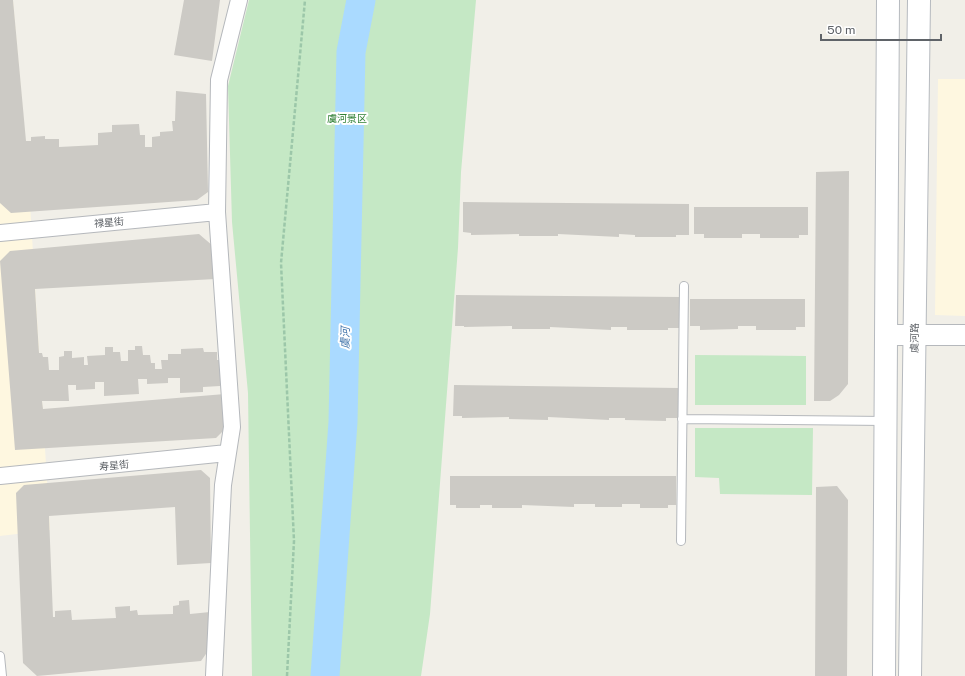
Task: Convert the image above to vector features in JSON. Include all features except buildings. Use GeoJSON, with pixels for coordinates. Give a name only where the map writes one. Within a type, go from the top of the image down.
{"type":"FeatureCollection","features":[{"type":"Feature","properties":{"kind":"main road"},"geometry":{"type":"LineString","coordinates":[[884,676],[888,0]]}},
{"type":"Feature","properties":{"kind":"main road","name":"虞河路"},"geometry":{"type":"LineString","coordinates":[[910,676],[919,0]]}},
{"type":"Feature","properties":{"kind":"street"},"geometry":{"type":"LineString","coordinates":[[214,676],[223,485],[232,427],[217,212],[219,80],[239,0]]}},
{"type":"Feature","properties":{"kind":"street","name":"禄星街"},"geometry":{"type":"LineString","coordinates":[[0,232],[217,212]]}},
{"type":"Feature","properties":{"kind":"street"},"geometry":{"type":"LineString","coordinates":[[886,335],[965,335]]}},
{"type":"Feature","properties":{"kind":"street","name":"寿星街"},"geometry":{"type":"LineString","coordinates":[[0,476],[227,453]]}},
{"type":"Feature","properties":{"kind":"lane"},"geometry":{"type":"LineString","coordinates":[[681,541],[684,286]]}},
{"type":"Feature","properties":{"kind":"lane"},"geometry":{"type":"LineString","coordinates":[[682,419],[886,421]]}},
{"type":"Feature","properties":{"kind":"lane"},"geometry":{"type":"LineString","coordinates":[[0,656],[2,676]]}},
{"type":"Feature","properties":{"kind":"path"},"geometry":{"type":"LineString","coordinates":[[287,676],[294,541],[281,263],[305,0]]}},
{"type":"Feature","properties":{"kind":"shaded area"},"geometry":{"type":"Polygon","coordinates":[[[0,0],[13,0],[28,171],[50,530],[0,536],[0,0]]]}},
{"type":"Feature","properties":{"kind":"shaded area"},"geometry":{"type":"Polygon","coordinates":[[[938,79],[965,79],[965,316],[935,315],[938,79]]]}},
{"type":"Feature","properties":{"kind":"green space","name":"虞河景区"},"geometry":{"type":"Polygon","coordinates":[[[249,0],[476,0],[461,172],[458,248],[430,614],[421,676],[252,676],[248,393],[232,222],[228,86],[249,0]]]}},
{"type":"Feature","properties":{"kind":"green space"},"geometry":{"type":"Polygon","coordinates":[[[695,355],[806,356],[806,405],[695,405],[695,355]]]}},
{"type":"Feature","properties":{"kind":"green space"},"geometry":{"type":"Polygon","coordinates":[[[695,428],[813,428],[812,495],[720,494],[719,478],[695,477],[695,428]]]}},
{"type":"Feature","properties":{"kind":"waterway","name":"虞河"},"geometry":{"type":"LineString","coordinates":[[325,676],[343,422],[351,52],[361,0]]}}]}
